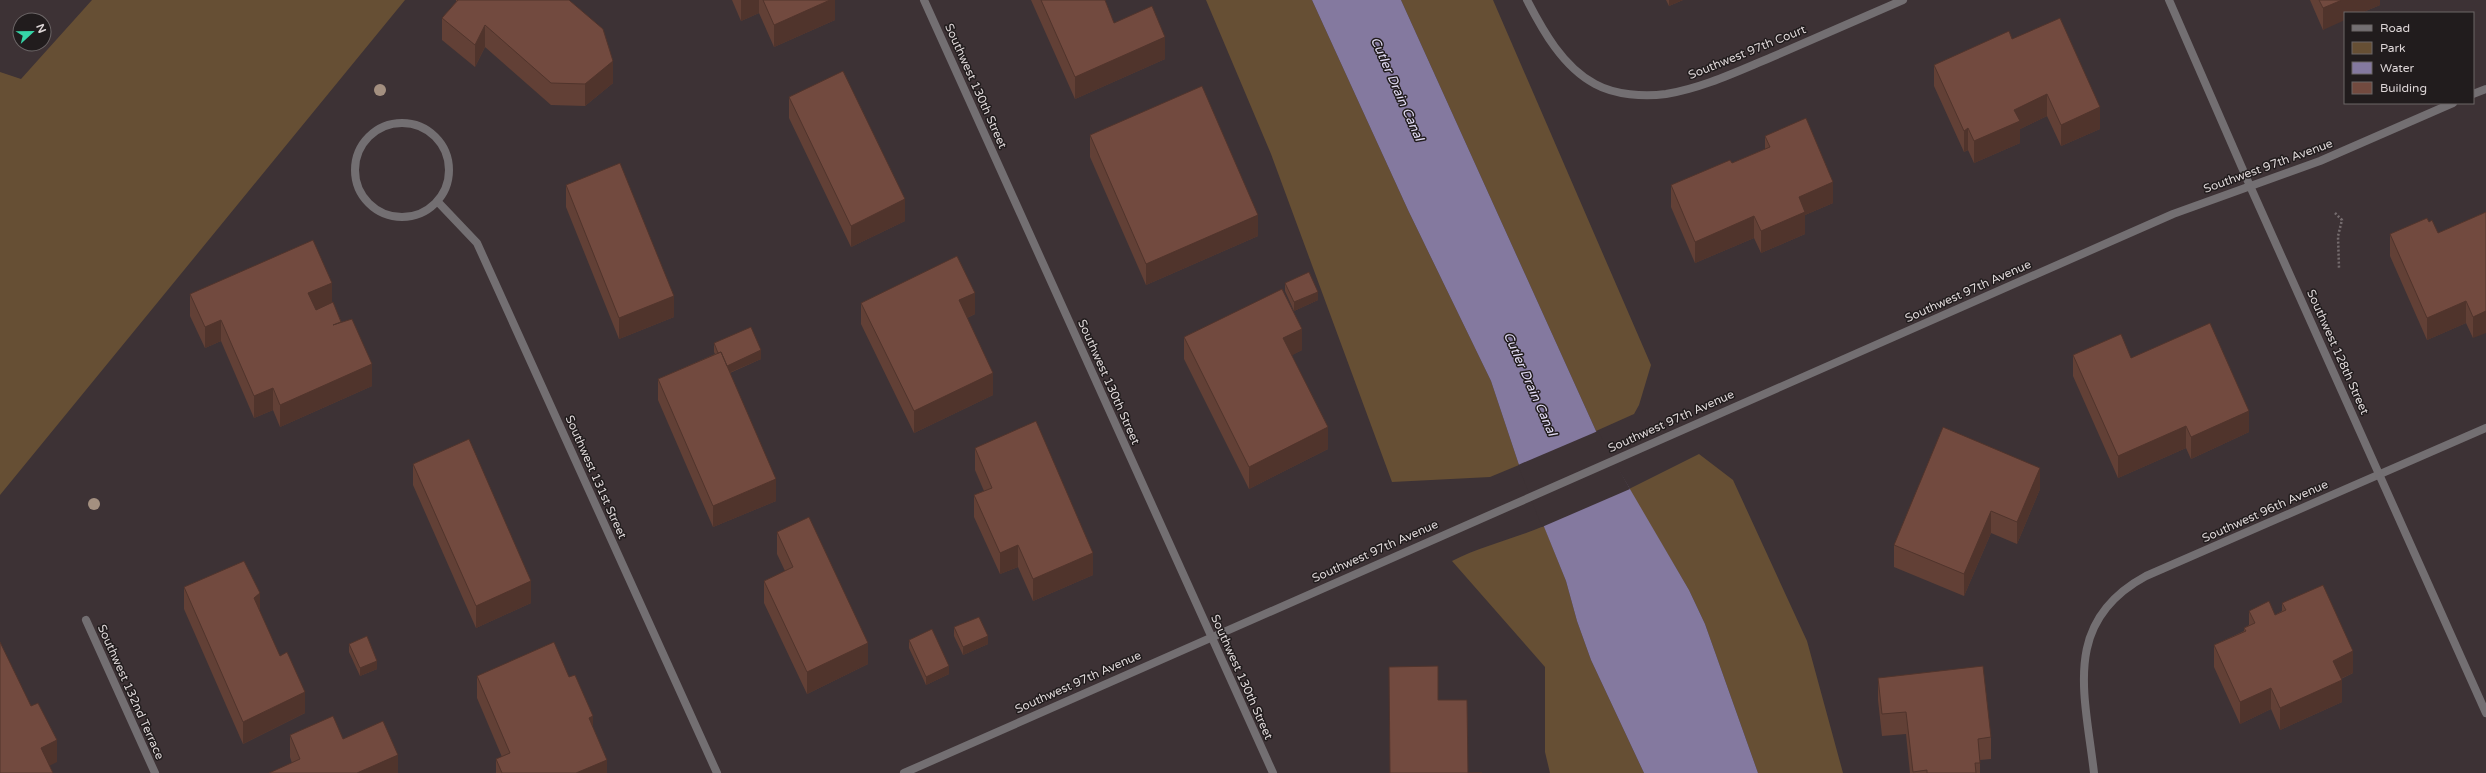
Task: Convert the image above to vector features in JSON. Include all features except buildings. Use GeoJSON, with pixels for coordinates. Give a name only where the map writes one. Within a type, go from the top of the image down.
{"type":"FeatureCollection","features":[{"type":"Feature","properties":{"kind":"street","name":"Southwest 130th Street"},"geometry":{"type":"LineString","coordinates":[[924,0],[1273,773]]}},
{"type":"Feature","properties":{"kind":"street","name":"Southwest 97th Court"},"geometry":{"type":"LineString","coordinates":[[1527,0],[1552,43],[1567,60],[1595,84],[1620,92],[1645,95],[1686,89],[1732,74],[1903,0]]}},
{"type":"Feature","properties":{"kind":"street","name":"Southwest 128th Street"},"geometry":{"type":"LineString","coordinates":[[2169,0],[2250,186],[2486,713]]}},
{"type":"Feature","properties":{"kind":"street"},"geometry":{"type":"LineString","coordinates":[[2474,94],[2486,89]]}},
{"type":"Feature","properties":{"kind":"street","name":"Southwest 97th Avenue"},"geometry":{"type":"LineString","coordinates":[[904,773],[1210,636],[2173,214],[2320,161],[2451,104]]}},
{"type":"Feature","properties":{"kind":"street"},"geometry":{"type":"LineString","coordinates":[[404,122],[419,126],[432,134],[442,144],[448,158],[449,174],[446,188],[438,202],[425,212],[410,217],[394,217],[379,212],[366,202],[358,188],[354,172],[357,156],[364,142],[375,131],[389,124],[404,122]]}},
{"type":"Feature","properties":{"kind":"street","name":"Southwest 131st Street"},"geometry":{"type":"LineString","coordinates":[[438,202],[477,243],[717,773]]}},
{"type":"Feature","properties":{"kind":"street","name":"Southwest 96th Avenue"},"geometry":{"type":"LineString","coordinates":[[2094,773],[2084,677],[2086,651],[2092,630],[2102,611],[2128,586],[2486,428]]}},
{"type":"Feature","properties":{"kind":"street","name":"Southwest 132nd Terrace"},"geometry":{"type":"LineString","coordinates":[[86,620],[155,773]]}},
{"type":"Feature","properties":{"kind":"path"},"geometry":{"type":"LineString","coordinates":[[2335,213],[2342,220],[2338,236],[2338,268]]}},
{"type":"Feature","properties":{"kind":"green space"},"geometry":{"type":"Polygon","coordinates":[[[92,0],[405,0],[0,495],[0,72],[21,79],[45,52],[52,52],[52,45],[92,0]]]}},
{"type":"Feature","properties":{"kind":"green space"},"geometry":{"type":"Polygon","coordinates":[[[1206,0],[1312,0],[1408,210],[1491,381],[1519,465],[1490,477],[1392,482],[1271,154],[1206,0]]]}},
{"type":"Feature","properties":{"kind":"green space"},"geometry":{"type":"Polygon","coordinates":[[[1401,0],[1493,0],[1651,365],[1639,405],[1634,414],[1596,431],[1401,0]]]}},
{"type":"Feature","properties":{"kind":"green space"},"geometry":{"type":"Polygon","coordinates":[[[1699,454],[1733,480],[1807,641],[1843,773],[1758,773],[1705,624],[1689,590],[1629,489],[1699,454]]]}},
{"type":"Feature","properties":{"kind":"green space"},"geometry":{"type":"Polygon","coordinates":[[[1544,526],[1566,581],[1577,621],[1591,660],[1644,773],[1550,773],[1545,752],[1545,667],[1452,561],[1474,551],[1544,526]]]}},
{"type":"Feature","properties":{"kind":"water","name":"Cutler Drain Canal"},"geometry":{"type":"Polygon","coordinates":[[[1312,0],[1401,0],[1596,431],[1689,590],[1705,624],[1758,773],[1644,773],[1591,660],[1577,621],[1566,581],[1519,465],[1491,381],[1408,210],[1312,0]]]}},
{"type":"Feature","properties":{"kind":"pier"},"geometry":{"type":"Polygon","coordinates":[[[1598,431],[1630,489],[1542,527],[1518,465],[1598,431]]]}}]}
